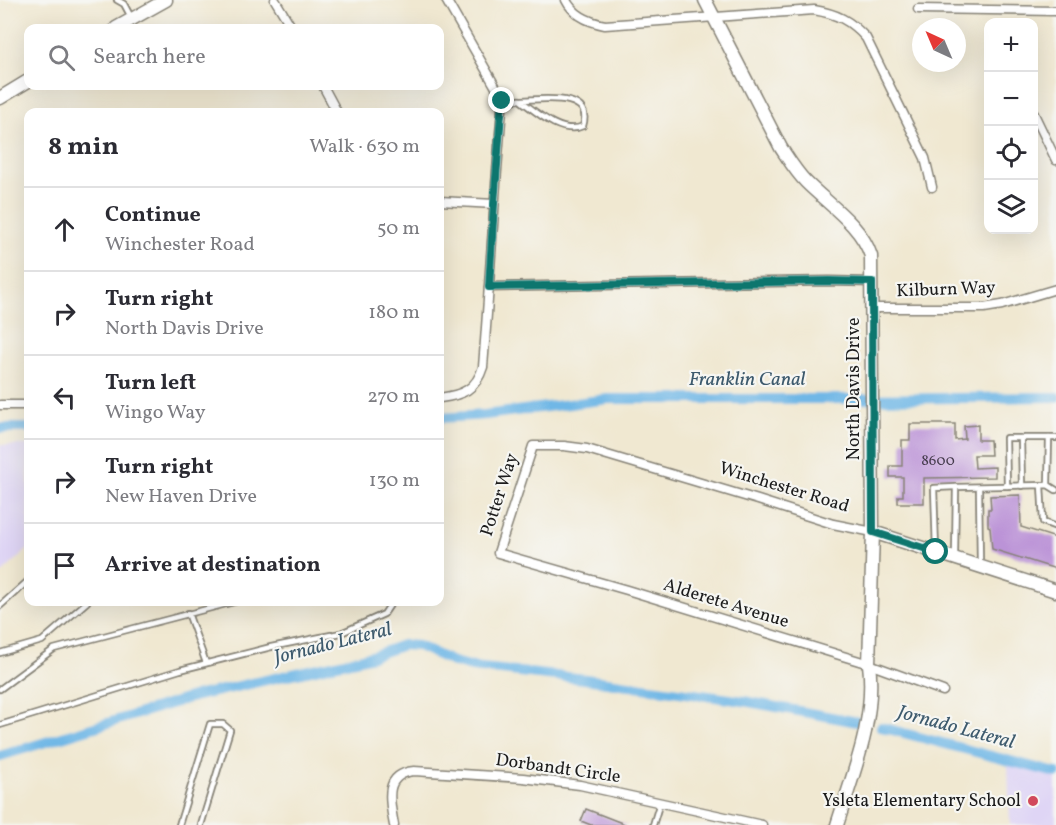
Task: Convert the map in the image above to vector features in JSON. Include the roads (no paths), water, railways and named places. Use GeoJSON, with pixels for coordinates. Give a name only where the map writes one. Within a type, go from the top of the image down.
{"type":"FeatureCollection","features":[{"type":"Feature","properties":{"kind":"street"},"geometry":{"type":"LineString","coordinates":[[123,24],[166,0]]}},
{"type":"Feature","properties":{"kind":"street"},"geometry":{"type":"LineString","coordinates":[[275,0],[290,24]]}},
{"type":"Feature","properties":{"kind":"street"},"geometry":{"type":"LineString","coordinates":[[444,397],[469,390],[480,378],[483,367],[502,101],[494,82],[446,0]]}},
{"type":"Feature","properties":{"kind":"street"},"geometry":{"type":"LineString","coordinates":[[566,0],[581,17],[605,25],[814,10],[839,16],[852,24],[866,38],[926,158],[932,187]]}},
{"type":"Feature","properties":{"kind":"street","name":"North Davis Drive"},"geometry":{"type":"LineString","coordinates":[[705,0],[781,148],[792,165],[805,181],[862,236],[871,256],[873,532],[869,664],[871,680],[868,718],[862,744],[837,825]]}},
{"type":"Feature","properties":{"kind":"street"},"geometry":{"type":"LineString","coordinates":[[918,9],[1056,12]]}},
{"type":"Feature","properties":{"kind":"street"},"geometry":{"type":"LineString","coordinates":[[996,11],[996,18]]}},
{"type":"Feature","properties":{"kind":"street"},"geometry":{"type":"LineString","coordinates":[[0,98],[24,83]]}},
{"type":"Feature","properties":{"kind":"street"},"geometry":{"type":"LineString","coordinates":[[324,90],[335,108]]}},
{"type":"Feature","properties":{"kind":"street"},"geometry":{"type":"LineString","coordinates":[[1038,122],[1056,160]]}},
{"type":"Feature","properties":{"kind":"street"},"geometry":{"type":"LineString","coordinates":[[444,201],[494,204]]}},
{"type":"Feature","properties":{"kind":"street"},"geometry":{"type":"LineString","coordinates":[[489,287],[872,282]]}},
{"type":"Feature","properties":{"kind":"street","name":"Kilburn Way"},"geometry":{"type":"LineString","coordinates":[[872,308],[984,308],[1056,289]]}},
{"type":"Feature","properties":{"kind":"street"},"geometry":{"type":"LineString","coordinates":[[0,405],[24,405]]}},
{"type":"Feature","properties":{"kind":"street","name":"Winchester Road"},"geometry":{"type":"LineString","coordinates":[[533,447],[587,448],[833,524],[873,532],[1056,591]]}},
{"type":"Feature","properties":{"kind":"street","name":"Potter Way"},"geometry":{"type":"LineString","coordinates":[[498,553],[533,447]]}},
{"type":"Feature","properties":{"kind":"street","name":"Alderete Avenue"},"geometry":{"type":"LineString","coordinates":[[498,553],[869,664],[943,691]]}},
{"type":"Feature","properties":{"kind":"street","name":"Dorbandt Circle"},"geometry":{"type":"LineString","coordinates":[[394,825],[390,789],[401,775],[407,772],[504,777],[580,785],[762,825]]}},
{"type":"Feature","properties":{"kind":"lane"},"geometry":{"type":"LineString","coordinates":[[117,0],[124,4],[132,19]]}},
{"type":"Feature","properties":{"kind":"lane"},"geometry":{"type":"LineString","coordinates":[[502,101],[520,100],[563,100],[574,102],[583,110],[585,120],[583,126],[577,129],[566,129],[546,119],[520,100]]}},
{"type":"Feature","properties":{"kind":"lane"},"geometry":{"type":"LineString","coordinates":[[1006,486],[1006,438],[1056,438]]}},
{"type":"Feature","properties":{"kind":"lane"},"geometry":{"type":"LineString","coordinates":[[1021,438],[1022,486]]}},
{"type":"Feature","properties":{"kind":"lane"},"geometry":{"type":"LineString","coordinates":[[1049,438],[1043,522],[1056,526]]}},
{"type":"Feature","properties":{"kind":"lane"},"geometry":{"type":"LineString","coordinates":[[936,552],[934,488],[1044,485],[1056,490]]}},
{"type":"Feature","properties":{"kind":"lane"},"geometry":{"type":"LineString","coordinates":[[955,559],[956,487]]}},
{"type":"Feature","properties":{"kind":"lane"},"geometry":{"type":"LineString","coordinates":[[979,487],[980,567]]}},
{"type":"Feature","properties":{"kind":"lane"},"geometry":{"type":"LineString","coordinates":[[0,606],[24,584]]}},
{"type":"Feature","properties":{"kind":"lane"},"geometry":{"type":"LineString","coordinates":[[0,653],[42,641],[82,606]]}},
{"type":"Feature","properties":{"kind":"lane"},"geometry":{"type":"LineString","coordinates":[[0,689],[54,649],[217,606]]}},
{"type":"Feature","properties":{"kind":"lane"},"geometry":{"type":"LineString","coordinates":[[0,725],[206,663],[341,633],[384,614],[389,606]]}},
{"type":"Feature","properties":{"kind":"lane"},"geometry":{"type":"LineString","coordinates":[[188,613],[206,663]]}},
{"type":"Feature","properties":{"kind":"lane"},"geometry":{"type":"LineString","coordinates":[[42,641],[54,649]]}},
{"type":"Feature","properties":{"kind":"lane"},"geometry":{"type":"LineString","coordinates":[[179,825],[210,724],[223,724],[230,730],[201,825]]}},
{"type":"Feature","properties":{"kind":"lane"},"geometry":{"type":"LineString","coordinates":[[653,825],[660,802]]}},
{"type":"Feature","properties":{"kind":"waterway","name":"Franklin Canal"},"geometry":{"type":"LineString","coordinates":[[444,418],[485,415],[608,399],[1056,397]]}},
{"type":"Feature","properties":{"kind":"waterway","name":"Franklin Canal"},"geometry":{"type":"LineString","coordinates":[[0,428],[24,428]]}},
{"type":"Feature","properties":{"kind":"waterway","name":"Jornado Lateral"},"geometry":{"type":"LineString","coordinates":[[0,756],[196,696],[372,656],[403,645],[418,646],[453,662],[472,667],[585,679],[744,701],[858,722]]}},
{"type":"Feature","properties":{"kind":"waterway","name":"Jornado Lateral"},"geometry":{"type":"LineString","coordinates":[[881,727],[1056,773]]}},
{"type":"Feature","properties":{"kind":"place","name":"Ysleta Elementary School"},"geometry":{"type":"Point","coordinates":[1033,801]}}]}
